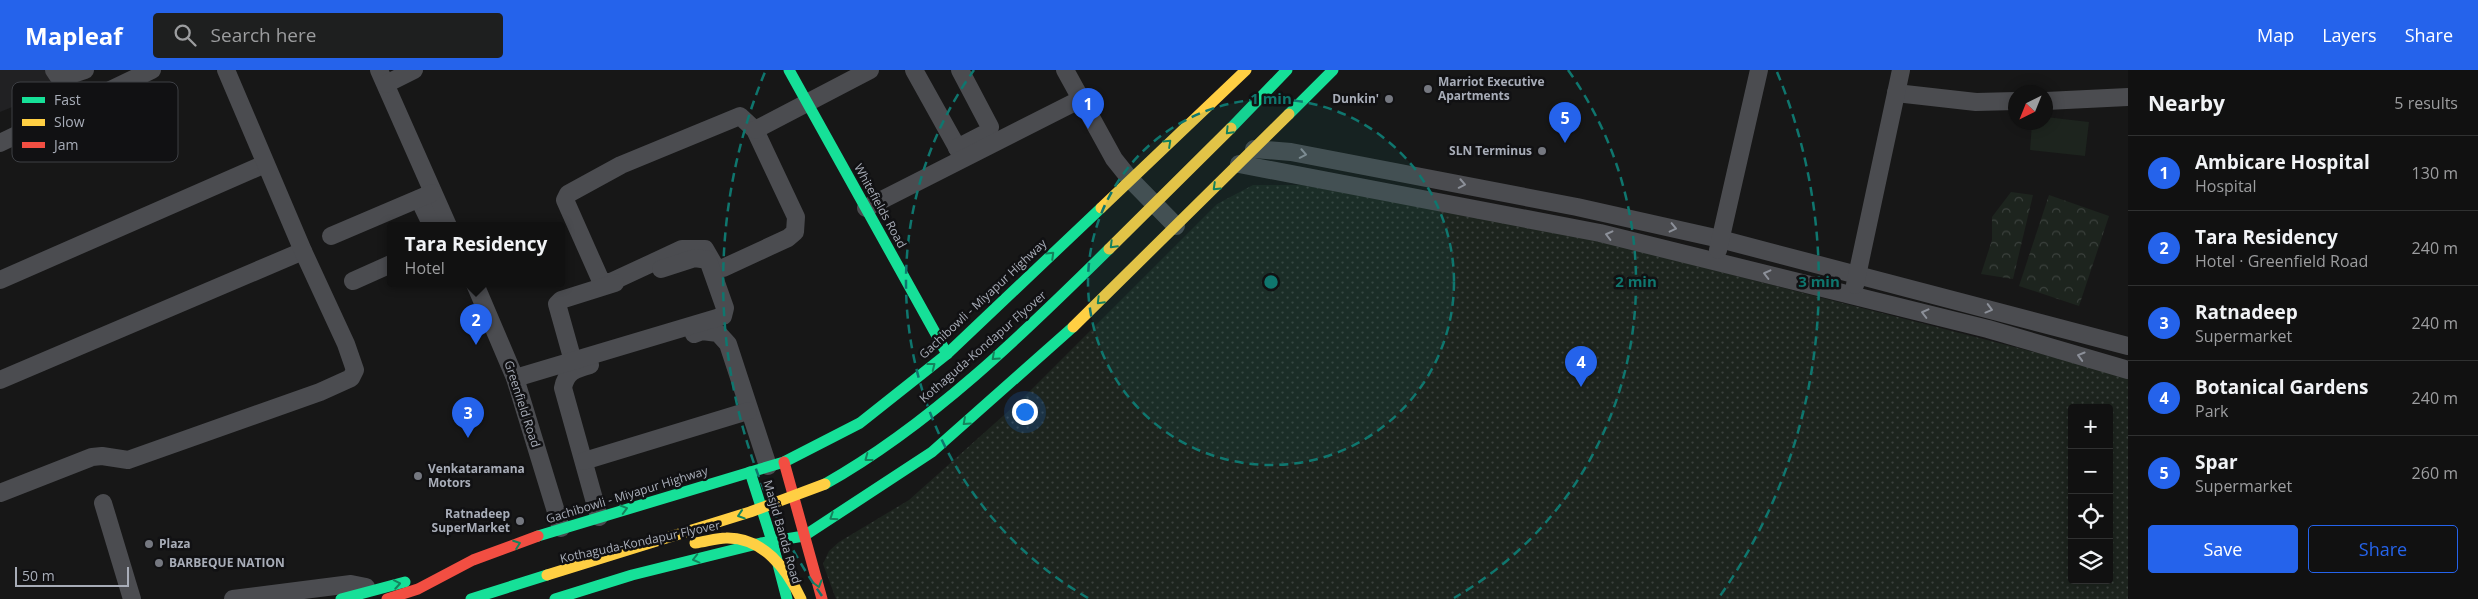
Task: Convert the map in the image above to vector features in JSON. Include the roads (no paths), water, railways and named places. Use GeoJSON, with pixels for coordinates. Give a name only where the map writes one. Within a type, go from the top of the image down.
{"type":"FeatureCollection","features":[{"type":"Feature","properties":{"kind":"main road","name":"Whitefields Road"},"geometry":{"type":"LineString","coordinates":[[789,70],[947,354]]}},
{"type":"Feature","properties":{"kind":"main road","name":"Gachibowli - Miyapur Highway"},"geometry":{"type":"LineString","coordinates":[[381,594],[403,581],[418,589],[473,560],[560,528],[776,464],[860,423],[947,354],[1246,70]]}},
{"type":"Feature","properties":{"kind":"main road","name":"Kothaguda-Kondapur Flyover"},"geometry":{"type":"LineString","coordinates":[[471,599],[750,512],[820,487],[859,465],[960,389],[1055,303],[1216,144],[1286,70]]}},
{"type":"Feature","properties":{"kind":"main road"},"geometry":{"type":"LineString","coordinates":[[555,599],[632,575],[772,540],[804,536],[932,452],[1082,318],[1333,70]]}},
{"type":"Feature","properties":{"kind":"main road","name":"Masjid Banda Road"},"geometry":{"type":"LineString","coordinates":[[776,464],[804,536],[822,599]]}},
{"type":"Feature","properties":{"kind":"main road","name":"Masjid Banda Road"},"geometry":{"type":"LineString","coordinates":[[750,472],[772,540],[786,599]]}},
{"type":"Feature","properties":{"kind":"main road","name":"Kothaguda-Kondapur Flyover"},"geometry":{"type":"LineString","coordinates":[[547,575],[622,562],[679,547],[729,538],[747,541],[766,552],[782,565],[793,580],[801,599]]}},
{"type":"Feature","properties":{"kind":"main road"},"geometry":{"type":"LineString","coordinates":[[341,599],[381,594]]}},
{"type":"Feature","properties":{"kind":"street"},"geometry":{"type":"LineString","coordinates":[[54,70],[58,76],[64,77],[86,70]]}},
{"type":"Feature","properties":{"kind":"street"},"geometry":{"type":"LineString","coordinates":[[127,82],[152,70]]}},
{"type":"Feature","properties":{"kind":"street"},"geometry":{"type":"LineString","coordinates":[[0,493],[92,457],[102,456],[118,460],[128,460],[320,392],[351,378],[355,370],[346,344],[303,251],[226,70]]}},
{"type":"Feature","properties":{"kind":"street"},"geometry":{"type":"LineString","coordinates":[[414,70],[383,77],[428,201],[431,222]]}},
{"type":"Feature","properties":{"kind":"street"},"geometry":{"type":"LineString","coordinates":[[755,130],[870,70]]}},
{"type":"Feature","properties":{"kind":"street"},"geometry":{"type":"LineString","coordinates":[[914,70],[960,154]]}},
{"type":"Feature","properties":{"kind":"street"},"geometry":{"type":"LineString","coordinates":[[866,208],[960,154],[988,132],[990,127],[962,70]]}},
{"type":"Feature","properties":{"kind":"street"},"geometry":{"type":"LineString","coordinates":[[962,70],[1001,139]]}},
{"type":"Feature","properties":{"kind":"street"},"geometry":{"type":"LineString","coordinates":[[1065,70],[1110,153],[1130,179],[1176,226]]}},
{"type":"Feature","properties":{"kind":"street"},"geometry":{"type":"LineString","coordinates":[[1715,262],[1759,70]]}},
{"type":"Feature","properties":{"kind":"street"},"geometry":{"type":"LineString","coordinates":[[1852,296],[1900,70]]}},
{"type":"Feature","properties":{"kind":"street"},"geometry":{"type":"LineString","coordinates":[[1896,94],[1976,102],[2008,102]]}},
{"type":"Feature","properties":{"kind":"street"},"geometry":{"type":"LineString","coordinates":[[2053,101],[2128,97]]}},
{"type":"Feature","properties":{"kind":"street"},"geometry":{"type":"LineString","coordinates":[[960,154],[1001,139],[1081,99]]}},
{"type":"Feature","properties":{"kind":"street"},"geometry":{"type":"LineString","coordinates":[[736,117],[745,118],[755,130],[796,217],[795,232],[788,238],[723,268],[716,268],[705,249],[688,248],[611,282],[601,281],[565,200],[568,194],[621,165],[736,117]]}},
{"type":"Feature","properties":{"kind":"street"},"geometry":{"type":"LineString","coordinates":[[0,143],[12,137]]}},
{"type":"Feature","properties":{"kind":"street"},"geometry":{"type":"LineString","coordinates":[[1254,149],[1291,152],[1600,211],[1857,274],[2128,346]]}},
{"type":"Feature","properties":{"kind":"street"},"geometry":{"type":"LineString","coordinates":[[0,280],[265,164]]}},
{"type":"Feature","properties":{"kind":"street"},"geometry":{"type":"LineString","coordinates":[[1239,164],[1593,232],[1988,329],[2128,370]]}},
{"type":"Feature","properties":{"kind":"street"},"geometry":{"type":"LineString","coordinates":[[428,201],[445,222]]}},
{"type":"Feature","properties":{"kind":"street"},"geometry":{"type":"LineString","coordinates":[[331,236],[428,201]]}},
{"type":"Feature","properties":{"kind":"street"},"geometry":{"type":"LineString","coordinates":[[0,380],[303,251]]}},
{"type":"Feature","properties":{"kind":"street"},"geometry":{"type":"LineString","coordinates":[[515,378],[720,319],[725,312],[725,308],[708,260],[696,258],[558,301],[558,308],[573,361]]}},
{"type":"Feature","properties":{"kind":"street"},"geometry":{"type":"LineString","coordinates":[[353,281],[387,266]]}},
{"type":"Feature","properties":{"kind":"street","name":"Greenfield Road"},"geometry":{"type":"LineString","coordinates":[[476,287],[515,378],[560,528]]}},
{"type":"Feature","properties":{"kind":"street"},"geometry":{"type":"LineString","coordinates":[[598,517],[563,388],[565,380],[570,372],[580,368],[702,331],[711,331],[724,337],[728,344],[748,411],[776,464]]}},
{"type":"Feature","properties":{"kind":"street"},"geometry":{"type":"LineString","coordinates":[[584,461],[748,411]]}},
{"type":"Feature","properties":{"kind":"street"},"geometry":{"type":"LineString","coordinates":[[103,503],[132,599]]}},
{"type":"Feature","properties":{"kind":"street"},"geometry":{"type":"LineString","coordinates":[[233,599],[351,584],[381,594]]}},
{"type":"Feature","properties":{"kind":"place","name":"Marriot Executive Apartments"},"geometry":{"type":"Point","coordinates":[1428,89]}},
{"type":"Feature","properties":{"kind":"place","name":"Dunkin'"},"geometry":{"type":"Point","coordinates":[1389,99]}},
{"type":"Feature","properties":{"kind":"place","name":"Ambicare Hospital"},"geometry":{"type":"Point","coordinates":[1088,129]}},
{"type":"Feature","properties":{"kind":"place","name":"Spar"},"geometry":{"type":"Point","coordinates":[1565,143]}},
{"type":"Feature","properties":{"kind":"place","name":"SLN Terminus"},"geometry":{"type":"Point","coordinates":[1542,151]}},
{"type":"Feature","properties":{"kind":"place","name":"Tara Residency"},"geometry":{"type":"Point","coordinates":[476,345]}},
{"type":"Feature","properties":{"kind":"place","name":"Botanical Gardens"},"geometry":{"type":"Point","coordinates":[1581,387]}},
{"type":"Feature","properties":{"kind":"place","name":"Ratnadeep"},"geometry":{"type":"Point","coordinates":[468,438]}},
{"type":"Feature","properties":{"kind":"place","name":"Venkataramana Motors"},"geometry":{"type":"Point","coordinates":[418,476]}},
{"type":"Feature","properties":{"kind":"place","name":"Ratnadeep SuperMarket"},"geometry":{"type":"Point","coordinates":[520,521]}},
{"type":"Feature","properties":{"kind":"place","name":"Plaza"},"geometry":{"type":"Point","coordinates":[149,544]}},
{"type":"Feature","properties":{"kind":"place","name":"BARBEQUE NATION"},"geometry":{"type":"Point","coordinates":[159,563]}}]}
